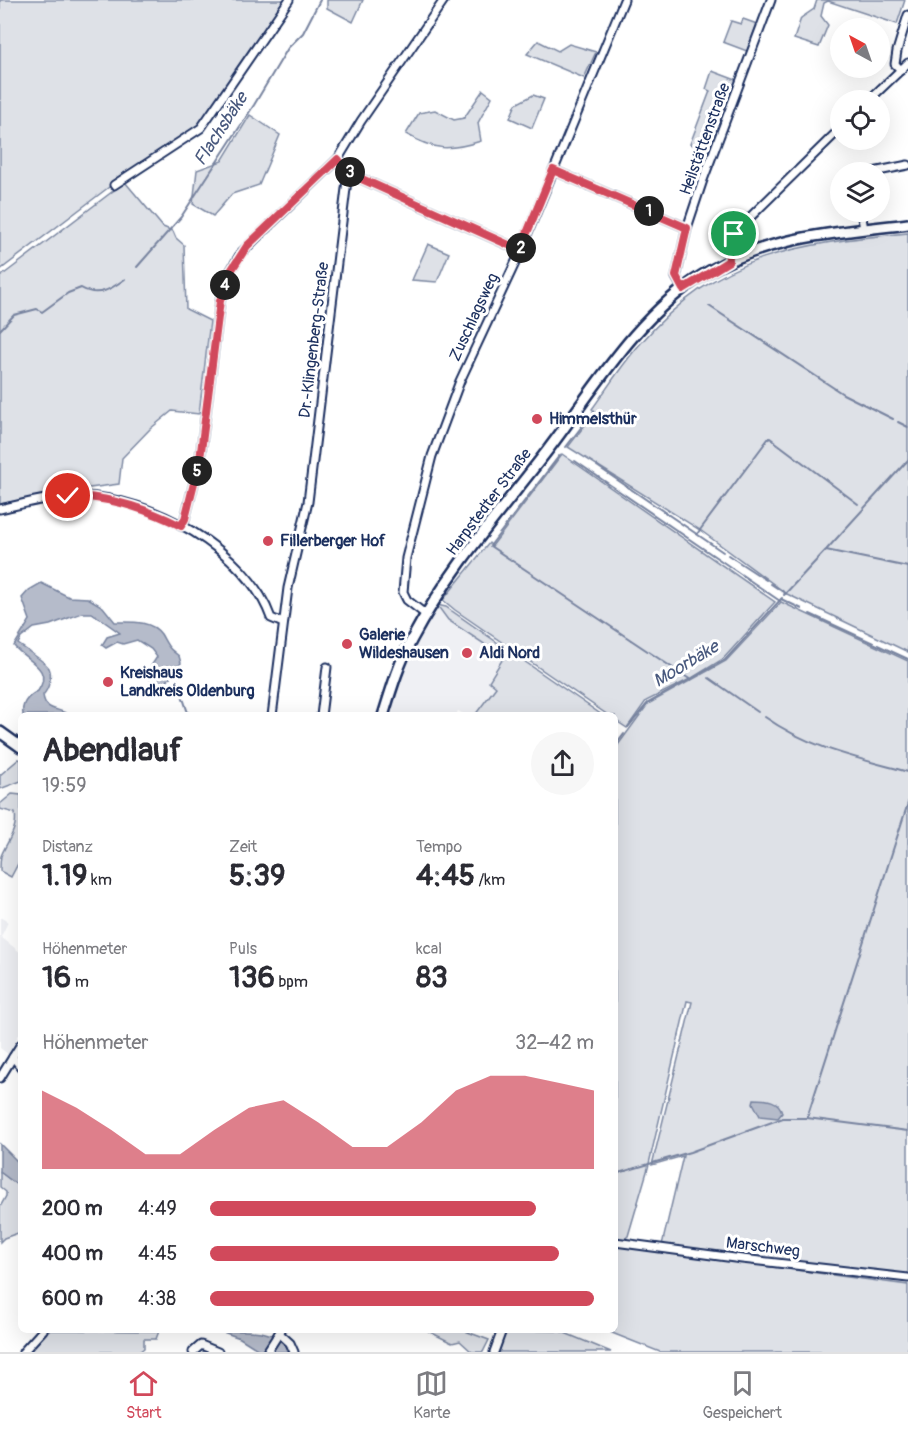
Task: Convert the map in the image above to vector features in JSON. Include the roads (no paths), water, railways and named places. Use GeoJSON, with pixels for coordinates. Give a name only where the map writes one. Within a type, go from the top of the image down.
{"type":"FeatureCollection","features":[{"type":"Feature","properties":{"kind":"main road","name":"Harpstedter Straße"},"geometry":{"type":"LineString","coordinates":[[384,712],[402,660],[426,614],[462,562],[632,339],[658,310],[683,289],[729,261],[775,243],[908,224]]}},
{"type":"Feature","properties":{"kind":"main road"},"geometry":{"type":"LineString","coordinates":[[0,732],[18,745]]}},
{"type":"Feature","properties":{"kind":"street"},"geometry":{"type":"LineString","coordinates":[[114,185],[201,128],[289,0]]}},
{"type":"Feature","properties":{"kind":"street"},"geometry":{"type":"LineString","coordinates":[[181,526],[185,519],[200,459],[220,301],[227,277],[247,246],[338,159],[444,0]]}},
{"type":"Feature","properties":{"kind":"street","name":"Zuschlagsweg"},"geometry":{"type":"LineString","coordinates":[[426,614],[406,600],[403,592],[406,558],[432,456],[460,381],[520,250],[624,0]]}},
{"type":"Feature","properties":{"kind":"street","name":"Heilstättenstraße"},"geometry":{"type":"LineString","coordinates":[[683,289],[676,276],[687,228],[771,0]]}},
{"type":"Feature","properties":{"kind":"street"},"geometry":{"type":"LineString","coordinates":[[901,70],[895,64],[908,15]]}},
{"type":"Feature","properties":{"kind":"street"},"geometry":{"type":"LineString","coordinates":[[880,90],[908,63]]}},
{"type":"Feature","properties":{"kind":"street"},"geometry":{"type":"LineString","coordinates":[[729,261],[728,241],[830,139]]}},
{"type":"Feature","properties":{"kind":"street"},"geometry":{"type":"LineString","coordinates":[[338,159],[348,172],[520,250]]}},
{"type":"Feature","properties":{"kind":"street"},"geometry":{"type":"LineString","coordinates":[[890,169],[908,165]]}},
{"type":"Feature","properties":{"kind":"street"},"geometry":{"type":"LineString","coordinates":[[553,170],[687,228]]}},
{"type":"Feature","properties":{"kind":"street","name":"Dr.-Klingenberg-Straße"},"geometry":{"type":"LineString","coordinates":[[272,712],[288,588],[308,502],[348,172]]}},
{"type":"Feature","properties":{"kind":"street"},"geometry":{"type":"LineString","coordinates":[[863,222],[864,230]]}},
{"type":"Feature","properties":{"kind":"street"},"geometry":{"type":"LineString","coordinates":[[0,509],[45,499],[92,496],[124,502],[151,511],[210,544],[234,564],[255,586],[271,618],[283,623]]}},
{"type":"Feature","properties":{"kind":"street"},"geometry":{"type":"LineString","coordinates":[[321,712],[327,667]]}},
{"type":"Feature","properties":{"kind":"street"},"geometry":{"type":"LineString","coordinates":[[0,1078],[18,1049]]}},
{"type":"Feature","properties":{"kind":"street"},"geometry":{"type":"LineString","coordinates":[[13,1057],[18,1063]]}},
{"type":"Feature","properties":{"kind":"street","name":"Marschweg"},"geometry":{"type":"LineString","coordinates":[[618,1242],[908,1278]]}},
{"type":"Feature","properties":{"kind":"street"},"geometry":{"type":"LineString","coordinates":[[23,1352],[40,1333]]}},
{"type":"Feature","properties":{"kind":"street"},"geometry":{"type":"LineString","coordinates":[[494,1352],[501,1333]]}},
{"type":"Feature","properties":{"kind":"street"},"geometry":{"type":"LineString","coordinates":[[267,1352],[279,1334],[290,1343],[294,1352]]}},
{"type":"Feature","properties":{"kind":"street"},"geometry":{"type":"LineString","coordinates":[[192,1352],[201,1345],[218,1352]]}},
{"type":"Feature","properties":{"kind":"water"},"geometry":{"type":"Polygon","coordinates":[[[41,583],[69,597],[88,598],[103,607],[115,622],[152,626],[179,656],[181,663],[164,685],[156,685],[150,679],[151,666],[157,657],[151,649],[137,640],[123,644],[117,642],[106,648],[102,645],[107,637],[120,633],[92,613],[82,613],[50,625],[34,628],[21,638],[18,644],[49,668],[49,683],[43,695],[46,704],[63,712],[23,712],[24,704],[31,695],[38,691],[43,676],[41,671],[14,646],[30,620],[22,598],[29,590],[41,583]]]}},
{"type":"Feature","properties":{"kind":"water"},"geometry":{"type":"Polygon","coordinates":[[[754,1099],[775,1103],[782,1113],[778,1118],[760,1116],[753,1103],[754,1099]]]}},
{"type":"Feature","properties":{"kind":"water"},"geometry":{"type":"Polygon","coordinates":[[[0,1144],[18,1162],[18,1186],[0,1172],[0,1144]]]}},
{"type":"Feature","properties":{"kind":"water"},"geometry":{"type":"Polygon","coordinates":[[[226,1333],[268,1334],[277,1338],[290,1352],[262,1352],[240,1338],[226,1333]]]}},
{"type":"Feature","properties":{"kind":"waterway","name":"Flachsbäke"},"geometry":{"type":"LineString","coordinates":[[137,267],[181,217],[288,48],[303,33],[320,0]]}},
{"type":"Feature","properties":{"kind":"waterway","name":"Flachsbäke"},"geometry":{"type":"LineString","coordinates":[[0,330],[14,315],[37,309],[42,312],[68,293],[81,288],[93,292],[104,291],[125,279]]}},
{"type":"Feature","properties":{"kind":"waterway"},"geometry":{"type":"LineString","coordinates":[[709,306],[843,394],[893,419]]}},
{"type":"Feature","properties":{"kind":"waterway"},"geometry":{"type":"LineString","coordinates":[[566,447],[593,412]]}},
{"type":"Feature","properties":{"kind":"waterway"},"geometry":{"type":"LineString","coordinates":[[898,422],[908,427]]}},
{"type":"Feature","properties":{"kind":"waterway"},"geometry":{"type":"LineString","coordinates":[[697,534],[770,438],[858,504]]}},
{"type":"Feature","properties":{"kind":"waterway"},"geometry":{"type":"LineString","coordinates":[[559,456],[490,546],[691,680]]}},
{"type":"Feature","properties":{"kind":"waterway"},"geometry":{"type":"LineString","coordinates":[[827,549],[908,460]]}},
{"type":"Feature","properties":{"kind":"waterway"},"geometry":{"type":"LineString","coordinates":[[575,461],[780,601]]}},
{"type":"Feature","properties":{"kind":"waterway"},"geometry":{"type":"LineString","coordinates":[[597,466],[723,552]]}},
{"type":"Feature","properties":{"kind":"waterway","name":"Moorbäke"},"geometry":{"type":"LineString","coordinates":[[784,595],[826,550],[908,567]]}},
{"type":"Feature","properties":{"kind":"waterway"},"geometry":{"type":"LineString","coordinates":[[728,555],[766,580]]}},
{"type":"Feature","properties":{"kind":"waterway"},"geometry":{"type":"LineString","coordinates":[[771,584],[786,594]]}},
{"type":"Feature","properties":{"kind":"waterway","name":"Moorbäke"},"geometry":{"type":"LineString","coordinates":[[628,727],[648,703],[725,660],[782,598]]}},
{"type":"Feature","properties":{"kind":"waterway"},"geometry":{"type":"LineString","coordinates":[[781,599],[802,609]]}},
{"type":"Feature","properties":{"kind":"waterway"},"geometry":{"type":"LineString","coordinates":[[810,614],[908,659]]}},
{"type":"Feature","properties":{"kind":"waterway"},"geometry":{"type":"LineString","coordinates":[[174,671],[188,712]]}},
{"type":"Feature","properties":{"kind":"waterway"},"geometry":{"type":"LineString","coordinates":[[709,678],[758,712]]}},
{"type":"Feature","properties":{"kind":"waterway"},"geometry":{"type":"LineString","coordinates":[[765,717],[816,744],[852,757],[908,772]]}},
{"type":"Feature","properties":{"kind":"waterway","name":"Moorbäke"},"geometry":{"type":"LineString","coordinates":[[618,742],[624,734]]}},
{"type":"Feature","properties":{"kind":"waterway"},"geometry":{"type":"LineString","coordinates":[[807,1118],[908,803]]}},
{"type":"Feature","properties":{"kind":"waterway"},"geometry":{"type":"LineString","coordinates":[[618,1173],[690,1152],[783,1118],[807,1118],[908,1131]]}},
{"type":"Feature","properties":{"kind":"place","name":"Himmelsthür"},"geometry":{"type":"Point","coordinates":[537,419]}},
{"type":"Feature","properties":{"kind":"place","name":"Fillerberger Hof"},"geometry":{"type":"Point","coordinates":[268,541]}},
{"type":"Feature","properties":{"kind":"place","name":"Galerie Wildeshausen"},"geometry":{"type":"Point","coordinates":[347,644]}},
{"type":"Feature","properties":{"kind":"place","name":"Aldi Nord"},"geometry":{"type":"Point","coordinates":[467,653]}},
{"type":"Feature","properties":{"kind":"place","name":"Kreishaus Landkreis Oldenburg"},"geometry":{"type":"Point","coordinates":[108,682]}}]}
